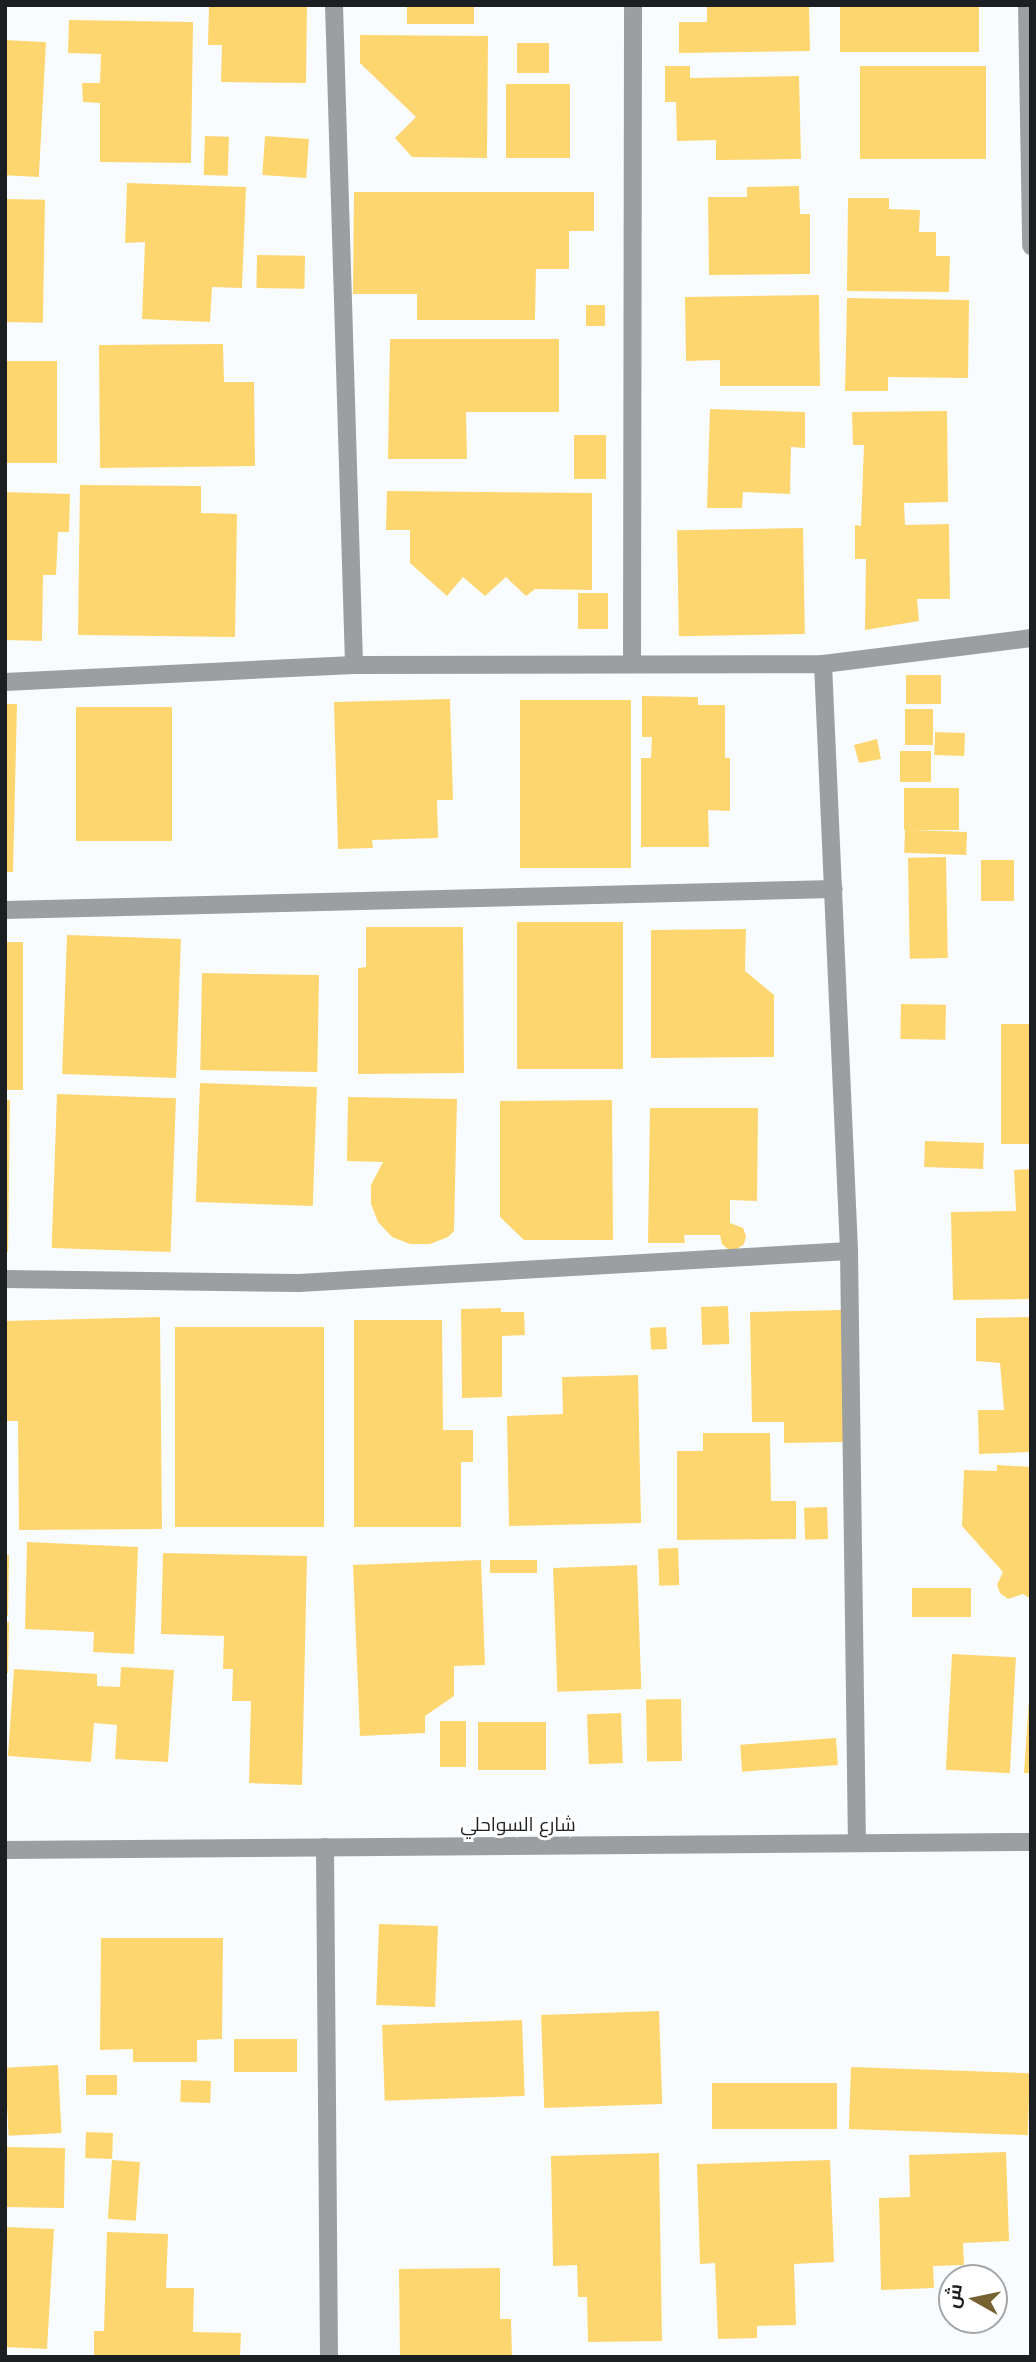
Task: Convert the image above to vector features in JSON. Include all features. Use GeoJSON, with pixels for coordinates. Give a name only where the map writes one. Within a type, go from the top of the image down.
{"type":"FeatureCollection","features":[{"type":"Feature","properties":{"kind":"street"},"geometry":{"type":"LineString","coordinates":[[334,5],[354,665]]}},
{"type":"Feature","properties":{"kind":"street"},"geometry":{"type":"LineString","coordinates":[[632,664],[633,5]]}},
{"type":"Feature","properties":{"kind":"street"},"geometry":{"type":"LineString","coordinates":[[1027,5],[1031,246]]}},
{"type":"Feature","properties":{"kind":"street"},"geometry":{"type":"LineString","coordinates":[[5,682],[354,665],[822,664],[1031,638]]}},
{"type":"Feature","properties":{"kind":"street"},"geometry":{"type":"LineString","coordinates":[[822,664],[849,1251],[857,1843]]}},
{"type":"Feature","properties":{"kind":"street"},"geometry":{"type":"LineString","coordinates":[[5,910],[834,889]]}},
{"type":"Feature","properties":{"kind":"street"},"geometry":{"type":"LineString","coordinates":[[5,1279],[299,1283],[849,1251]]}},
{"type":"Feature","properties":{"kind":"street","name":"شارع السواحلي"},"geometry":{"type":"LineString","coordinates":[[5,1850],[1031,1842]]}},
{"type":"Feature","properties":{"kind":"street"},"geometry":{"type":"LineString","coordinates":[[325,1847],[330,2357]]}},
{"type":"Feature","properties":{"kind":"building"},"geometry":{"type":"Polygon","coordinates":[[[209,5],[307,5],[306,83],[221,82],[222,45],[208,45],[209,5]]]}},
{"type":"Feature","properties":{"kind":"building"},"geometry":{"type":"Polygon","coordinates":[[[407,5],[474,5],[474,24],[407,24],[407,5]]]}},
{"type":"Feature","properties":{"kind":"building"},"geometry":{"type":"Polygon","coordinates":[[[707,5],[809,5],[810,51],[679,53],[679,22],[707,22],[707,5]]]}},
{"type":"Feature","properties":{"kind":"building"},"geometry":{"type":"Polygon","coordinates":[[[840,5],[979,5],[979,52],[840,52],[840,5]]]}},
{"type":"Feature","properties":{"kind":"building"},"geometry":{"type":"Polygon","coordinates":[[[69,20],[193,22],[191,163],[100,162],[100,103],[83,102],[82,83],[100,83],[101,54],[68,53],[69,20]]]}},
{"type":"Feature","properties":{"kind":"building"},"geometry":{"type":"Polygon","coordinates":[[[360,35],[488,36],[487,158],[412,157],[395,138],[416,117],[360,63],[360,35]]]}},
{"type":"Feature","properties":{"kind":"building"},"geometry":{"type":"Polygon","coordinates":[[[5,40],[46,42],[39,177],[5,175],[5,40]]]}},
{"type":"Feature","properties":{"kind":"building"},"geometry":{"type":"Polygon","coordinates":[[[517,43],[549,43],[549,73],[517,73],[517,43]]]}},
{"type":"Feature","properties":{"kind":"building"},"geometry":{"type":"Polygon","coordinates":[[[665,66],[690,66],[690,78],[799,76],[801,159],[716,160],[716,140],[677,141],[676,102],[665,102],[665,66]]]}},
{"type":"Feature","properties":{"kind":"building"},"geometry":{"type":"Polygon","coordinates":[[[860,66],[986,66],[986,159],[860,159],[860,66]]]}},
{"type":"Feature","properties":{"kind":"building"},"geometry":{"type":"Polygon","coordinates":[[[506,84],[570,84],[570,158],[506,158],[506,84]]]}},
{"type":"Feature","properties":{"kind":"building"},"geometry":{"type":"Polygon","coordinates":[[[205,136],[229,137],[228,176],[204,175],[205,136]]]}},
{"type":"Feature","properties":{"kind":"building"},"geometry":{"type":"Polygon","coordinates":[[[265,136],[309,139],[306,178],[262,175],[265,136]]]}},
{"type":"Feature","properties":{"kind":"building"},"geometry":{"type":"Polygon","coordinates":[[[127,183],[246,187],[242,288],[212,287],[210,322],[142,319],[145,242],[125,243],[127,183]]]}},
{"type":"Feature","properties":{"kind":"building"},"geometry":{"type":"Polygon","coordinates":[[[799,186],[800,214],[810,214],[810,274],[709,275],[708,197],[747,197],[747,187],[799,186]]]}},
{"type":"Feature","properties":{"kind":"building"},"geometry":{"type":"Polygon","coordinates":[[[354,192],[594,192],[594,231],[569,231],[569,269],[536,269],[535,320],[417,320],[417,294],[353,294],[354,192]]]}},
{"type":"Feature","properties":{"kind":"building"},"geometry":{"type":"Polygon","coordinates":[[[848,198],[889,198],[889,209],[920,210],[919,232],[936,232],[936,256],[950,256],[949,292],[847,291],[848,198]]]}},
{"type":"Feature","properties":{"kind":"building"},"geometry":{"type":"Polygon","coordinates":[[[5,199],[45,200],[43,323],[5,322],[5,199]]]}},
{"type":"Feature","properties":{"kind":"building"},"geometry":{"type":"Polygon","coordinates":[[[257,255],[305,256],[304,289],[256,288],[257,255]]]}},
{"type":"Feature","properties":{"kind":"building"},"geometry":{"type":"Polygon","coordinates":[[[819,295],[820,386],[720,386],[720,360],[686,361],[685,297],[819,295]]]}},
{"type":"Feature","properties":{"kind":"building"},"geometry":{"type":"Polygon","coordinates":[[[847,298],[969,300],[968,378],[888,377],[888,391],[845,391],[847,298]]]}},
{"type":"Feature","properties":{"kind":"building"},"geometry":{"type":"Polygon","coordinates":[[[586,305],[605,305],[605,326],[586,326],[586,305]]]}},
{"type":"Feature","properties":{"kind":"building"},"geometry":{"type":"Polygon","coordinates":[[[390,339],[559,339],[559,412],[466,412],[467,459],[388,459],[390,339]]]}},
{"type":"Feature","properties":{"kind":"building"},"geometry":{"type":"Polygon","coordinates":[[[223,344],[224,382],[254,382],[255,466],[100,468],[99,345],[223,344]]]}},
{"type":"Feature","properties":{"kind":"building"},"geometry":{"type":"Polygon","coordinates":[[[5,361],[57,361],[57,463],[5,463],[5,361]]]}},
{"type":"Feature","properties":{"kind":"building"},"geometry":{"type":"Polygon","coordinates":[[[710,409],[805,412],[805,448],[791,447],[790,494],[743,492],[742,508],[707,508],[710,409]]]}},
{"type":"Feature","properties":{"kind":"building"},"geometry":{"type":"Polygon","coordinates":[[[947,411],[948,502],[904,503],[905,525],[949,524],[950,599],[917,599],[919,621],[865,630],[866,559],[855,559],[855,525],[861,526],[864,445],[853,445],[852,412],[947,411]]]}},
{"type":"Feature","properties":{"kind":"building"},"geometry":{"type":"Polygon","coordinates":[[[574,435],[606,435],[606,479],[574,479],[574,435]]]}},
{"type":"Feature","properties":{"kind":"building"},"geometry":{"type":"Polygon","coordinates":[[[80,485],[201,486],[201,513],[237,514],[235,637],[78,635],[80,485]]]}},
{"type":"Feature","properties":{"kind":"building"},"geometry":{"type":"Polygon","coordinates":[[[387,491],[592,493],[592,590],[535,589],[526,596],[506,577],[485,596],[463,577],[447,596],[410,563],[410,530],[386,530],[387,491]]]}},
{"type":"Feature","properties":{"kind":"building"},"geometry":{"type":"Polygon","coordinates":[[[5,492],[70,494],[69,532],[58,532],[56,575],[43,575],[42,641],[6,640],[5,492]]]}},
{"type":"Feature","properties":{"kind":"building"},"geometry":{"type":"Polygon","coordinates":[[[803,528],[805,634],[679,636],[677,530],[803,528]]]}},
{"type":"Feature","properties":{"kind":"building"},"geometry":{"type":"Polygon","coordinates":[[[578,593],[608,593],[608,629],[578,629],[578,593]]]}},
{"type":"Feature","properties":{"kind":"building"},"geometry":{"type":"Polygon","coordinates":[[[906,675],[941,675],[941,704],[906,704],[906,675]]]}},
{"type":"Feature","properties":{"kind":"building"},"geometry":{"type":"Polygon","coordinates":[[[642,696],[698,697],[698,705],[725,705],[725,758],[730,758],[730,811],[708,810],[709,847],[641,847],[641,758],[651,758],[652,737],[642,737],[642,696]]]}},
{"type":"Feature","properties":{"kind":"building"},"geometry":{"type":"Polygon","coordinates":[[[450,699],[453,800],[437,800],[438,838],[372,840],[373,848],[338,849],[334,702],[450,699]]]}},
{"type":"Feature","properties":{"kind":"building"},"geometry":{"type":"Polygon","coordinates":[[[520,700],[631,700],[631,868],[520,868],[520,700]]]}},
{"type":"Feature","properties":{"kind":"building"},"geometry":{"type":"Polygon","coordinates":[[[5,704],[17,704],[13,872],[5,872],[5,704]]]}},
{"type":"Feature","properties":{"kind":"building"},"geometry":{"type":"Polygon","coordinates":[[[76,707],[172,707],[172,841],[76,841],[76,707]]]}},
{"type":"Feature","properties":{"kind":"building"},"geometry":{"type":"Polygon","coordinates":[[[905,709],[933,709],[933,745],[905,745],[905,709]]]}},
{"type":"Feature","properties":{"kind":"building"},"geometry":{"type":"Polygon","coordinates":[[[935,732],[965,733],[964,756],[934,755],[935,732]]]}},
{"type":"Feature","properties":{"kind":"building"},"geometry":{"type":"Polygon","coordinates":[[[877,739],[881,759],[859,763],[854,745],[877,739]]]}},
{"type":"Feature","properties":{"kind":"building"},"geometry":{"type":"Polygon","coordinates":[[[900,751],[931,751],[931,782],[900,782],[900,751]]]}},
{"type":"Feature","properties":{"kind":"building"},"geometry":{"type":"Polygon","coordinates":[[[904,788],[959,788],[959,830],[904,830],[904,788]]]}},
{"type":"Feature","properties":{"kind":"building"},"geometry":{"type":"Polygon","coordinates":[[[905,830],[967,832],[966,855],[904,853],[905,830]]]}},
{"type":"Feature","properties":{"kind":"building"},"geometry":{"type":"Polygon","coordinates":[[[946,857],[948,958],[910,959],[908,858],[946,857]]]}},
{"type":"Feature","properties":{"kind":"building"},"geometry":{"type":"Polygon","coordinates":[[[981,860],[1014,860],[1014,901],[981,901],[981,860]]]}},
{"type":"Feature","properties":{"kind":"building"},"geometry":{"type":"Polygon","coordinates":[[[517,922],[623,922],[623,1069],[517,1069],[517,922]]]}},
{"type":"Feature","properties":{"kind":"building"},"geometry":{"type":"Polygon","coordinates":[[[366,927],[463,927],[464,1073],[358,1074],[358,968],[366,967],[366,927]]]}},
{"type":"Feature","properties":{"kind":"building"},"geometry":{"type":"Polygon","coordinates":[[[746,929],[745,971],[774,995],[774,1057],[651,1058],[651,930],[746,929]]]}},
{"type":"Feature","properties":{"kind":"building"},"geometry":{"type":"Polygon","coordinates":[[[67,935],[181,939],[176,1078],[62,1074],[67,935]]]}},
{"type":"Feature","properties":{"kind":"building"},"geometry":{"type":"Polygon","coordinates":[[[5,942],[23,942],[23,1090],[5,1090],[5,942]]]}},
{"type":"Feature","properties":{"kind":"building"},"geometry":{"type":"Polygon","coordinates":[[[202,973],[319,975],[317,1072],[200,1070],[202,973]]]}},
{"type":"Feature","properties":{"kind":"building"},"geometry":{"type":"Polygon","coordinates":[[[901,1004],[946,1005],[945,1040],[900,1039],[901,1004]]]}},
{"type":"Feature","properties":{"kind":"building"},"geometry":{"type":"Polygon","coordinates":[[[1001,1024],[1031,1024],[1031,1144],[1001,1144],[1001,1024]]]}},
{"type":"Feature","properties":{"kind":"building"},"geometry":{"type":"Polygon","coordinates":[[[200,1083],[317,1087],[313,1206],[196,1202],[200,1083]]]}},
{"type":"Feature","properties":{"kind":"building"},"geometry":{"type":"Polygon","coordinates":[[[57,1094],[176,1098],[171,1252],[52,1248],[57,1094]]]}},
{"type":"Feature","properties":{"kind":"building"},"geometry":{"type":"Polygon","coordinates":[[[348,1097],[457,1099],[454,1231],[448,1237],[430,1244],[410,1244],[392,1237],[378,1222],[371,1204],[371,1185],[383,1162],[347,1161],[348,1097]]]}},
{"type":"Feature","properties":{"kind":"building"},"geometry":{"type":"Polygon","coordinates":[[[5,1100],[10,1100],[8,1252],[5,1252],[5,1100]]]}},
{"type":"Feature","properties":{"kind":"building"},"geometry":{"type":"Polygon","coordinates":[[[612,1100],[613,1240],[524,1240],[500,1217],[500,1101],[612,1100]]]}},
{"type":"Feature","properties":{"kind":"building"},"geometry":{"type":"Polygon","coordinates":[[[650,1108],[758,1108],[757,1201],[730,1200],[730,1223],[743,1228],[746,1236],[744,1244],[737,1249],[729,1250],[722,1244],[720,1235],[684,1235],[685,1243],[648,1243],[650,1108]]]}},
{"type":"Feature","properties":{"kind":"building"},"geometry":{"type":"Polygon","coordinates":[[[925,1141],[984,1143],[983,1169],[924,1167],[925,1141]]]}},
{"type":"Feature","properties":{"kind":"building"},"geometry":{"type":"Polygon","coordinates":[[[1031,1169],[1031,1299],[953,1300],[951,1212],[1016,1211],[1014,1170],[1031,1169]]]}},
{"type":"Feature","properties":{"kind":"building"},"geometry":{"type":"Polygon","coordinates":[[[728,1306],[729,1344],[702,1345],[701,1307],[728,1306]]]}},
{"type":"Feature","properties":{"kind":"building"},"geometry":{"type":"Polygon","coordinates":[[[501,1308],[501,1312],[524,1312],[525,1335],[502,1336],[502,1397],[462,1398],[461,1309],[501,1308]]]}},
{"type":"Feature","properties":{"kind":"building"},"geometry":{"type":"Polygon","coordinates":[[[841,1310],[844,1442],[784,1443],[784,1422],[752,1422],[750,1312],[841,1310]]]}},
{"type":"Feature","properties":{"kind":"building"},"geometry":{"type":"Polygon","coordinates":[[[160,1317],[162,1529],[19,1530],[18,1421],[5,1421],[5,1321],[160,1317]]]}},
{"type":"Feature","properties":{"kind":"building"},"geometry":{"type":"Polygon","coordinates":[[[1031,1317],[1031,1452],[979,1454],[978,1410],[1004,1410],[1000,1363],[976,1361],[976,1318],[1031,1317]]]}},
{"type":"Feature","properties":{"kind":"building"},"geometry":{"type":"Polygon","coordinates":[[[354,1320],[442,1320],[443,1430],[473,1430],[473,1462],[461,1462],[461,1527],[354,1527],[354,1320]]]}},
{"type":"Feature","properties":{"kind":"building"},"geometry":{"type":"Polygon","coordinates":[[[175,1327],[324,1327],[324,1527],[175,1527],[175,1327]]]}},
{"type":"Feature","properties":{"kind":"building"},"geometry":{"type":"Polygon","coordinates":[[[666,1327],[667,1349],[651,1350],[650,1328],[666,1327]]]}},
{"type":"Feature","properties":{"kind":"building"},"geometry":{"type":"Polygon","coordinates":[[[638,1375],[641,1523],[509,1526],[507,1416],[563,1414],[562,1377],[638,1375]]]}},
{"type":"Feature","properties":{"kind":"building"},"geometry":{"type":"Polygon","coordinates":[[[703,1433],[770,1433],[771,1501],[796,1501],[796,1539],[677,1540],[677,1451],[703,1451],[703,1433]]]}},
{"type":"Feature","properties":{"kind":"building"},"geometry":{"type":"Polygon","coordinates":[[[997,1465],[1031,1467],[1031,1599],[1023,1594],[1008,1599],[1000,1593],[997,1585],[1003,1572],[962,1526],[964,1470],[997,1471],[997,1465]]]}},
{"type":"Feature","properties":{"kind":"building"},"geometry":{"type":"Polygon","coordinates":[[[827,1507],[828,1539],[805,1540],[804,1508],[827,1507]]]}},
{"type":"Feature","properties":{"kind":"building"},"geometry":{"type":"Polygon","coordinates":[[[27,1542],[138,1547],[134,1654],[93,1652],[94,1632],[25,1629],[27,1542]]]}},
{"type":"Feature","properties":{"kind":"building"},"geometry":{"type":"Polygon","coordinates":[[[678,1548],[679,1585],[659,1586],[658,1549],[678,1548]]]}},
{"type":"Feature","properties":{"kind":"building"},"geometry":{"type":"Polygon","coordinates":[[[163,1553],[307,1556],[302,1785],[249,1783],[251,1701],[232,1701],[233,1669],[223,1669],[224,1636],[161,1634],[163,1553]]]}},
{"type":"Feature","properties":{"kind":"building"},"geometry":{"type":"Polygon","coordinates":[[[5,1555],[9,1555],[8,1616],[5,1616],[5,1555]]]}},
{"type":"Feature","properties":{"kind":"building"},"geometry":{"type":"Polygon","coordinates":[[[481,1560],[485,1665],[454,1666],[454,1696],[425,1716],[425,1733],[360,1736],[353,1565],[481,1560]]]}},
{"type":"Feature","properties":{"kind":"building"},"geometry":{"type":"Polygon","coordinates":[[[490,1560],[537,1560],[537,1573],[490,1573],[490,1560]]]}},
{"type":"Feature","properties":{"kind":"building"},"geometry":{"type":"Polygon","coordinates":[[[637,1565],[641,1689],[557,1692],[553,1568],[637,1565]]]}},
{"type":"Feature","properties":{"kind":"building"},"geometry":{"type":"Polygon","coordinates":[[[912,1588],[971,1588],[971,1617],[912,1617],[912,1588]]]}},
{"type":"Feature","properties":{"kind":"building"},"geometry":{"type":"Polygon","coordinates":[[[5,1622],[9,1622],[8,1673],[5,1673],[5,1622]]]}},
{"type":"Feature","properties":{"kind":"building"},"geometry":{"type":"Polygon","coordinates":[[[952,1654],[1016,1657],[1010,1773],[946,1770],[952,1654]]]}},
{"type":"Feature","properties":{"kind":"building"},"geometry":{"type":"Polygon","coordinates":[[[121,1667],[174,1670],[168,1762],[115,1759],[117,1725],[94,1723],[91,1762],[8,1756],[14,1669],[97,1674],[97,1686],[120,1687],[121,1667]]]}},
{"type":"Feature","properties":{"kind":"building"},"geometry":{"type":"Polygon","coordinates":[[[681,1699],[682,1761],[647,1762],[646,1700],[681,1699]]]}},
{"type":"Feature","properties":{"kind":"building"},"geometry":{"type":"Polygon","coordinates":[[[1029,1700],[1031,1773],[1024,1773],[1029,1700]]]}},
{"type":"Feature","properties":{"kind":"building"},"geometry":{"type":"Polygon","coordinates":[[[621,1713],[623,1763],[589,1764],[587,1714],[621,1713]]]}},
{"type":"Feature","properties":{"kind":"building"},"geometry":{"type":"Polygon","coordinates":[[[440,1721],[466,1721],[466,1767],[440,1767],[440,1721]]]}},
{"type":"Feature","properties":{"kind":"building"},"geometry":{"type":"Polygon","coordinates":[[[478,1722],[546,1722],[546,1770],[478,1770],[478,1722]]]}},
{"type":"Feature","properties":{"kind":"building"},"geometry":{"type":"Polygon","coordinates":[[[836,1738],[838,1765],[742,1772],[740,1745],[836,1738]]]}},
{"type":"Feature","properties":{"kind":"building"},"geometry":{"type":"Polygon","coordinates":[[[379,1924],[438,1926],[435,2007],[376,2005],[379,1924]]]}},
{"type":"Feature","properties":{"kind":"building"},"geometry":{"type":"Polygon","coordinates":[[[101,1938],[223,1938],[222,2039],[197,2040],[197,2062],[133,2062],[133,2049],[100,2050],[101,1938]]]}},
{"type":"Feature","properties":{"kind":"building"},"geometry":{"type":"Polygon","coordinates":[[[659,2011],[662,2104],[544,2108],[541,2015],[659,2011]]]}},
{"type":"Feature","properties":{"kind":"building"},"geometry":{"type":"Polygon","coordinates":[[[522,2020],[525,2096],[385,2101],[382,2025],[522,2020]]]}},
{"type":"Feature","properties":{"kind":"building"},"geometry":{"type":"Polygon","coordinates":[[[234,2039],[297,2039],[297,2072],[234,2072],[234,2039]]]}},
{"type":"Feature","properties":{"kind":"building"},"geometry":{"type":"Polygon","coordinates":[[[58,2065],[62,2133],[9,2136],[5,2068],[58,2065]]]}},
{"type":"Feature","properties":{"kind":"building"},"geometry":{"type":"Polygon","coordinates":[[[851,2067],[1030,2073],[1028,2135],[849,2129],[851,2067]]]}},
{"type":"Feature","properties":{"kind":"building"},"geometry":{"type":"Polygon","coordinates":[[[86,2075],[117,2075],[117,2095],[86,2095],[86,2075]]]}},
{"type":"Feature","properties":{"kind":"building"},"geometry":{"type":"Polygon","coordinates":[[[181,2080],[211,2081],[210,2103],[180,2102],[181,2080]]]}},
{"type":"Feature","properties":{"kind":"building"},"geometry":{"type":"Polygon","coordinates":[[[712,2083],[837,2083],[837,2129],[712,2129],[712,2083]]]}},
{"type":"Feature","properties":{"kind":"building"},"geometry":{"type":"Polygon","coordinates":[[[86,2132],[113,2133],[112,2159],[85,2158],[86,2132]]]}},
{"type":"Feature","properties":{"kind":"building"},"geometry":{"type":"Polygon","coordinates":[[[5,2147],[65,2148],[64,2208],[5,2207],[5,2147]]]}},
{"type":"Feature","properties":{"kind":"building"},"geometry":{"type":"Polygon","coordinates":[[[1006,2152],[1009,2241],[963,2243],[964,2264],[933,2266],[934,2288],[881,2290],[879,2198],[910,2197],[909,2155],[1006,2152]]]}},
{"type":"Feature","properties":{"kind":"building"},"geometry":{"type":"Polygon","coordinates":[[[659,2153],[662,2341],[588,2342],[587,2297],[578,2297],[577,2265],[553,2266],[551,2156],[659,2153]]]}},
{"type":"Feature","properties":{"kind":"building"},"geometry":{"type":"Polygon","coordinates":[[[112,2160],[140,2162],[136,2221],[108,2219],[112,2160]]]}},
{"type":"Feature","properties":{"kind":"building"},"geometry":{"type":"Polygon","coordinates":[[[830,2160],[834,2262],[794,2264],[796,2325],[757,2326],[757,2338],[718,2339],[715,2263],[700,2264],[697,2164],[830,2160]]]}},
{"type":"Feature","properties":{"kind":"building"},"geometry":{"type":"Polygon","coordinates":[[[5,2227],[54,2229],[47,2349],[5,2347],[5,2227]]]}},
{"type":"Feature","properties":{"kind":"building"},"geometry":{"type":"Polygon","coordinates":[[[107,2232],[168,2234],[166,2288],[194,2288],[193,2332],[241,2333],[240,2357],[94,2357],[94,2331],[104,2331],[107,2232]]]}},
{"type":"Feature","properties":{"kind":"building"},"geometry":{"type":"Polygon","coordinates":[[[500,2268],[500,2319],[511,2319],[512,2357],[400,2357],[399,2269],[500,2268]]]}}]}
